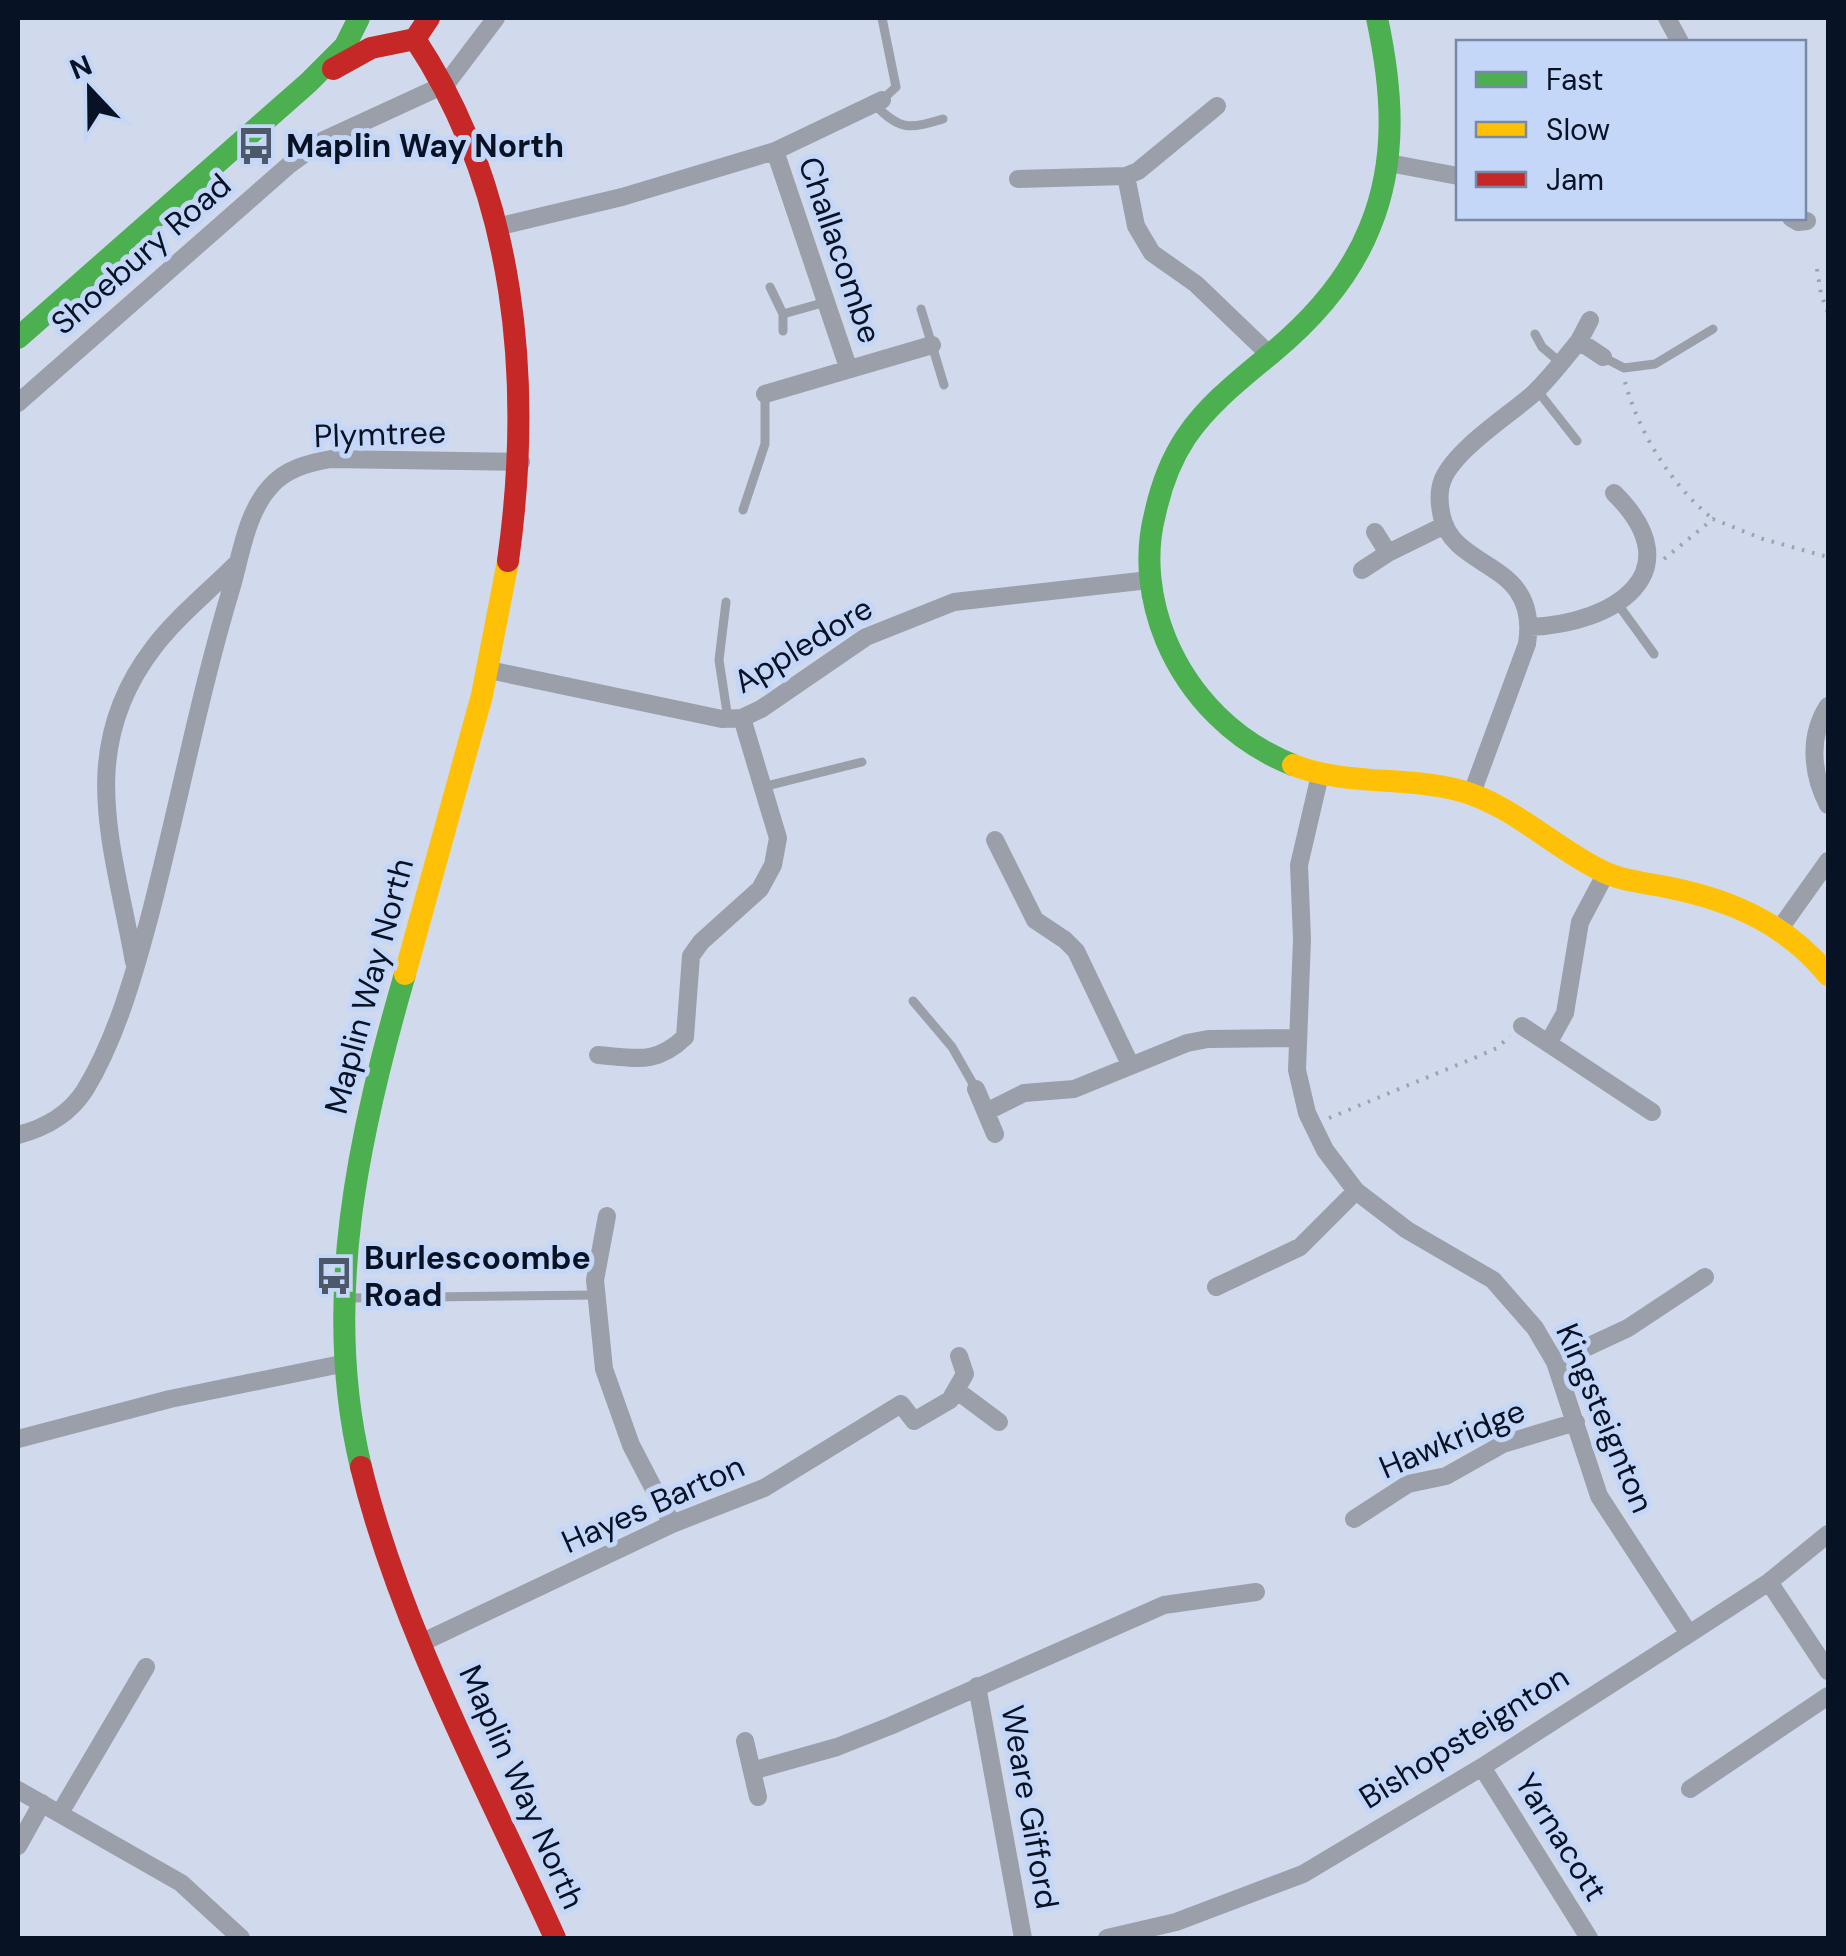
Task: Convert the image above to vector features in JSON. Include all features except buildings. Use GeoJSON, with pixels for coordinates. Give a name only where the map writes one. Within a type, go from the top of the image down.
{"type":"FeatureCollection","features":[{"type":"Feature","properties":{"kind":"street","name":"Maplin Way North"},"geometry":{"type":"LineString","coordinates":[[362,18],[374,36],[404,41],[446,84],[472,144],[497,227],[516,329],[522,390],[520,462],[509,573],[488,670],[376,1072],[349,1221],[346,1363],[358,1456],[398,1591],[555,1938]]}},
{"type":"Feature","properties":{"kind":"street"},"geometry":{"type":"LineString","coordinates":[[18,338],[308,83],[345,46],[362,18]]}},
{"type":"Feature","properties":{"kind":"street"},"geometry":{"type":"LineString","coordinates":[[308,83],[370,48],[404,41],[429,18]]}},
{"type":"Feature","properties":{"kind":"street","name":"Shoebury Road"},"geometry":{"type":"LineString","coordinates":[[18,403],[288,165],[322,141],[446,84],[496,18]]}},
{"type":"Feature","properties":{"kind":"street"},"geometry":{"type":"LineString","coordinates":[[1378,18],[1392,96],[1389,163],[1368,233],[1324,304],[1203,412],[1176,451],[1156,500],[1148,557],[1148,580],[1163,640],[1206,707],[1248,743],[1283,762],[1320,775],[1415,783],[1472,794],[1510,811],[1606,872],[1726,902],[1780,927],[1828,974]]}},
{"type":"Feature","properties":{"kind":"street"},"geometry":{"type":"LineString","coordinates":[[1667,18],[1679,40]]}},
{"type":"Feature","properties":{"kind":"street","name":"Challacombe"},"geometry":{"type":"LineString","coordinates":[[497,227],[622,197],[775,151],[878,102]]}},
{"type":"Feature","properties":{"kind":"street"},"geometry":{"type":"LineString","coordinates":[[1018,179],[1126,176],[1138,172],[1217,106]]}},
{"type":"Feature","properties":{"kind":"street","name":"Challacombe"},"geometry":{"type":"LineString","coordinates":[[775,151],[848,368]]}},
{"type":"Feature","properties":{"kind":"street"},"geometry":{"type":"LineString","coordinates":[[1389,163],[1456,176]]}},
{"type":"Feature","properties":{"kind":"street"},"geometry":{"type":"LineString","coordinates":[[1126,176],[1136,226],[1152,253],[1196,284],[1270,355]]}},
{"type":"Feature","properties":{"kind":"street"},"geometry":{"type":"LineString","coordinates":[[1472,794],[1530,627],[1516,588],[1462,546],[1444,525],[1439,498],[1442,480],[1451,467],[1537,390],[1579,341],[1590,320]]}},
{"type":"Feature","properties":{"kind":"street"},"geometry":{"type":"LineString","coordinates":[[1579,341],[1603,357]]}},
{"type":"Feature","properties":{"kind":"street","name":"Challacombe"},"geometry":{"type":"LineString","coordinates":[[765,394],[932,345]]}},
{"type":"Feature","properties":{"kind":"street","name":"Plymtree"},"geometry":{"type":"LineString","coordinates":[[18,1135],[54,1122],[85,1090],[135,969],[219,627],[258,502],[286,473],[309,462],[520,462]]}},
{"type":"Feature","properties":{"kind":"street"},"geometry":{"type":"LineString","coordinates":[[1530,627],[1588,617],[1617,603],[1642,576],[1648,554],[1644,529],[1614,492]]}},
{"type":"Feature","properties":{"kind":"street"},"geometry":{"type":"LineString","coordinates":[[1362,570],[1444,525]]}},
{"type":"Feature","properties":{"kind":"street"},"geometry":{"type":"LineString","coordinates":[[1375,532],[1388,553]]}},
{"type":"Feature","properties":{"kind":"street","name":"Plymtree"},"geometry":{"type":"LineString","coordinates":[[135,969],[106,820],[110,740],[125,692],[139,667],[158,642],[239,562]]}},
{"type":"Feature","properties":{"kind":"street","name":"Appledore"},"geometry":{"type":"LineString","coordinates":[[488,670],[735,718],[761,709],[866,637],[954,602],[1148,580]]}},
{"type":"Feature","properties":{"kind":"street"},"geometry":{"type":"LineString","coordinates":[[191,609],[219,627]]}},
{"type":"Feature","properties":{"kind":"street"},"geometry":{"type":"LineString","coordinates":[[1828,706],[1819,727],[1814,757],[1828,806]]}},
{"type":"Feature","properties":{"kind":"street"},"geometry":{"type":"LineString","coordinates":[[598,1055],[653,1059],[670,1051],[685,1036],[691,956],[700,942],[760,889],[773,866],[778,838],[763,787],[735,718]]}},
{"type":"Feature","properties":{"kind":"street","name":"Kingsteignton"},"geometry":{"type":"LineString","coordinates":[[1320,775],[1299,865],[1302,939],[1297,1070],[1312,1124],[1332,1161],[1356,1191],[1407,1230],[1493,1280],[1535,1328],[1555,1362],[1599,1496],[1689,1634]]}},
{"type":"Feature","properties":{"kind":"street"},"geometry":{"type":"LineString","coordinates":[[994,840],[1034,920],[1076,951],[1130,1064]]}},
{"type":"Feature","properties":{"kind":"street"},"geometry":{"type":"LineString","coordinates":[[1780,927],[1828,861]]}},
{"type":"Feature","properties":{"kind":"street"},"geometry":{"type":"LineString","coordinates":[[1549,1042],[1565,1013],[1580,922],[1606,872]]}},
{"type":"Feature","properties":{"kind":"street"},"geometry":{"type":"LineString","coordinates":[[123,901],[154,900]]}},
{"type":"Feature","properties":{"kind":"street"},"geometry":{"type":"LineString","coordinates":[[1522,1026],[1652,1112]]}},
{"type":"Feature","properties":{"kind":"street"},"geometry":{"type":"LineString","coordinates":[[986,1112],[1024,1093],[1074,1089],[1187,1043],[1208,1039],[1296,1038]]}},
{"type":"Feature","properties":{"kind":"street"},"geometry":{"type":"LineString","coordinates":[[976,1089],[995,1134]]}},
{"type":"Feature","properties":{"kind":"street"},"geometry":{"type":"LineString","coordinates":[[1216,1287],[1300,1246],[1356,1191]]}},
{"type":"Feature","properties":{"kind":"street"},"geometry":{"type":"LineString","coordinates":[[606,1216],[594,1280],[604,1369],[631,1445],[672,1524]]}},
{"type":"Feature","properties":{"kind":"street"},"geometry":{"type":"LineString","coordinates":[[1555,1362],[1628,1328],[1705,1277]]}},
{"type":"Feature","properties":{"kind":"street"},"geometry":{"type":"LineString","coordinates":[[959,1356],[966,1374],[956,1390],[1000,1422]]}},
{"type":"Feature","properties":{"kind":"street"},"geometry":{"type":"LineString","coordinates":[[18,1436],[170,1399],[346,1363]]}},
{"type":"Feature","properties":{"kind":"street","name":"Hayes Barton"},"geometry":{"type":"LineString","coordinates":[[421,1643],[672,1524],[764,1488],[900,1404],[914,1422],[950,1400],[956,1390]]}},
{"type":"Feature","properties":{"kind":"street","name":"Hawkridge"},"geometry":{"type":"LineString","coordinates":[[1354,1519],[1408,1484],[1446,1476],[1504,1444],[1576,1422]]}},
{"type":"Feature","properties":{"kind":"street","name":"Bishopsteignton"},"geometry":{"type":"LineString","coordinates":[[1107,1938],[1178,1930],[1303,1874],[1482,1767],[1689,1634],[1769,1582],[1828,1534]]}},
{"type":"Feature","properties":{"kind":"street"},"geometry":{"type":"LineString","coordinates":[[1769,1582],[1828,1671]]}},
{"type":"Feature","properties":{"kind":"street","name":"Weare Gifford"},"geometry":{"type":"LineString","coordinates":[[752,1771],[836,1747],[1164,1605],[1256,1592]]}},
{"type":"Feature","properties":{"kind":"street"},"geometry":{"type":"LineString","coordinates":[[60,1813],[146,1666]]}},
{"type":"Feature","properties":{"kind":"street","name":"Weare Gifford"},"geometry":{"type":"LineString","coordinates":[[977,1686],[1023,1938]]}},
{"type":"Feature","properties":{"kind":"street"},"geometry":{"type":"LineString","coordinates":[[1690,1789],[1828,1696]]}},
{"type":"Feature","properties":{"kind":"street"},"geometry":{"type":"LineString","coordinates":[[745,1741],[758,1797]]}},
{"type":"Feature","properties":{"kind":"street","name":"Yarnacott"},"geometry":{"type":"LineString","coordinates":[[1482,1767],[1589,1938]]}},
{"type":"Feature","properties":{"kind":"street"},"geometry":{"type":"LineString","coordinates":[[18,1790],[181,1883],[241,1938]]}},
{"type":"Feature","properties":{"kind":"street"},"geometry":{"type":"LineString","coordinates":[[18,1846],[42,1803]]}},
{"type":"Feature","properties":{"kind":"lane"},"geometry":{"type":"LineString","coordinates":[[882,18],[896,87],[878,102],[894,123],[908,127],[943,119]]}},
{"type":"Feature","properties":{"kind":"lane"},"geometry":{"type":"LineString","coordinates":[[770,287],[783,314],[783,331]]}},
{"type":"Feature","properties":{"kind":"lane"},"geometry":{"type":"LineString","coordinates":[[783,314],[826,302]]}},
{"type":"Feature","properties":{"kind":"lane"},"geometry":{"type":"LineString","coordinates":[[921,309],[944,385]]}},
{"type":"Feature","properties":{"kind":"lane"},"geometry":{"type":"LineString","coordinates":[[1603,357],[1624,368],[1655,364],[1713,329]]}},
{"type":"Feature","properties":{"kind":"lane"},"geometry":{"type":"LineString","coordinates":[[1535,334],[1542,347],[1561,364]]}},
{"type":"Feature","properties":{"kind":"lane"},"geometry":{"type":"LineString","coordinates":[[1537,390],[1577,442]]}},
{"type":"Feature","properties":{"kind":"lane"},"geometry":{"type":"LineString","coordinates":[[743,510],[765,444],[765,394]]}},
{"type":"Feature","properties":{"kind":"lane"},"geometry":{"type":"LineString","coordinates":[[726,602],[719,660],[735,718]]}},
{"type":"Feature","properties":{"kind":"lane"},"geometry":{"type":"LineString","coordinates":[[1617,603],[1654,654]]}},
{"type":"Feature","properties":{"kind":"lane"},"geometry":{"type":"LineString","coordinates":[[763,787],[862,762]]}},
{"type":"Feature","properties":{"kind":"lane"},"geometry":{"type":"LineString","coordinates":[[913,1001],[952,1047],[976,1089]]}},
{"type":"Feature","properties":{"kind":"lane"},"geometry":{"type":"LineString","coordinates":[[346,1298],[596,1295]]}},
{"type":"Feature","properties":{"kind":"path"},"geometry":{"type":"LineString","coordinates":[[1818,268],[1828,313]]}},
{"type":"Feature","properties":{"kind":"path"},"geometry":{"type":"LineString","coordinates":[[1624,368],[1630,398],[1649,439],[1686,493],[1713,519],[1763,539],[1828,557]]}},
{"type":"Feature","properties":{"kind":"path"},"geometry":{"type":"LineString","coordinates":[[1662,562],[1713,519]]}},
{"type":"Feature","properties":{"kind":"path"},"geometry":{"type":"LineString","coordinates":[[1312,1124],[1480,1056],[1522,1026]]}},
{"type":"Feature","properties":{"kind":"traffic: fast"},"geometry":{"type":"LineString","coordinates":[[18,338],[308,83],[345,46],[359,18]]}},
{"type":"Feature","properties":{"kind":"traffic: fast"},"geometry":{"type":"LineString","coordinates":[[1293,765],[1234,730],[1201,699],[1188,680],[1166,640],[1156,610],[1150,546],[1163,484],[1186,437],[1215,402],[1316,311],[1352,263],[1370,227],[1385,176],[1390,123],[1377,18]]}},
{"type":"Feature","properties":{"kind":"traffic: fast"},"geometry":{"type":"LineString","coordinates":[[361,1467],[350,1405],[345,1280],[360,1156],[405,974]]}},
{"type":"Feature","properties":{"kind":"traffic: slow"},"geometry":{"type":"LineString","coordinates":[[405,974],[482,695],[508,561]]}},
{"type":"Feature","properties":{"kind":"traffic: slow"},"geometry":{"type":"LineString","coordinates":[[1293,765],[1334,776],[1437,786],[1478,797],[1604,872],[1694,893],[1758,918],[1795,942],[1828,975]]}},
{"type":"Feature","properties":{"kind":"traffic: jam"},"geometry":{"type":"LineString","coordinates":[[333,69],[371,48],[415,39],[429,18]]}},
{"type":"Feature","properties":{"kind":"traffic: jam"},"geometry":{"type":"LineString","coordinates":[[415,39],[449,98],[476,160],[496,225],[509,291],[518,426],[508,561]]}},
{"type":"Feature","properties":{"kind":"traffic: jam"},"geometry":{"type":"LineString","coordinates":[[361,1467],[398,1587],[422,1647],[555,1938]]}},
{"type":"Feature","properties":{"kind":"place","name":"Maplin Way North"},"geometry":{"type":"Point","coordinates":[256,146]}},
{"type":"Feature","properties":{"kind":"place","name":"Burlescoombe Road"},"geometry":{"type":"Point","coordinates":[334,1276]}}]}
